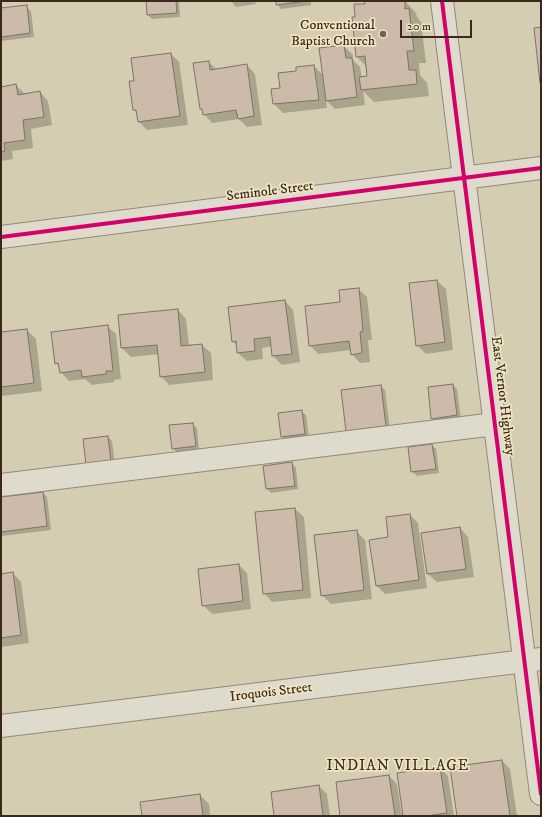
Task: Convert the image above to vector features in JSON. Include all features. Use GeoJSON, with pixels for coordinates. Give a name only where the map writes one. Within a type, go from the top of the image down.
{"type":"FeatureCollection","features":[{"type":"Feature","properties":{"kind":"street","name":"East Vernor Highway"},"geometry":{"type":"LineString","coordinates":[[442,1],[494,424],[533,660],[541,794]]}},
{"type":"Feature","properties":{"kind":"street","name":"Seminole Street"},"geometry":{"type":"LineString","coordinates":[[1,237],[541,168]]}},
{"type":"Feature","properties":{"kind":"street"},"geometry":{"type":"LineString","coordinates":[[1,485],[494,424]]}},
{"type":"Feature","properties":{"kind":"street","name":"Iroquois Street"},"geometry":{"type":"LineString","coordinates":[[1,726],[533,660]]}},
{"type":"Feature","properties":{"kind":"building"},"geometry":{"type":"Polygon","coordinates":[[[146,1],[176,1],[177,13],[147,15],[146,1]]]}},
{"type":"Feature","properties":{"kind":"building"},"geometry":{"type":"Polygon","coordinates":[[[276,1],[307,1],[276,5],[276,1]]]}},
{"type":"Feature","properties":{"kind":"building","name":"Conventional Baptist Church"},"geometry":{"type":"Polygon","coordinates":[[[364,1],[405,1],[405,9],[409,8],[414,51],[407,51],[409,70],[416,70],[417,84],[361,90],[359,77],[367,76],[365,56],[356,57],[352,17],[355,17],[354,4],[365,4],[364,1]]]}},
{"type":"Feature","properties":{"kind":"building"},"geometry":{"type":"Polygon","coordinates":[[[27,5],[30,33],[1,37],[1,8],[27,5]]]}},
{"type":"Feature","properties":{"kind":"building"},"geometry":{"type":"Polygon","coordinates":[[[541,27],[541,83],[540,83],[534,28],[541,27]]]}},
{"type":"Feature","properties":{"kind":"building"},"geometry":{"type":"Polygon","coordinates":[[[344,45],[346,58],[352,58],[357,97],[326,101],[319,48],[344,45]]]}},
{"type":"Feature","properties":{"kind":"building"},"geometry":{"type":"Polygon","coordinates":[[[171,53],[180,116],[138,122],[136,110],[133,110],[129,81],[134,81],[131,58],[171,53]]]}},
{"type":"Feature","properties":{"kind":"building"},"geometry":{"type":"Polygon","coordinates":[[[209,61],[210,70],[247,64],[254,116],[238,119],[236,110],[203,115],[202,109],[200,109],[193,63],[209,61]]]}},
{"type":"Feature","properties":{"kind":"building"},"geometry":{"type":"Polygon","coordinates":[[[314,65],[319,100],[273,104],[271,89],[280,88],[278,73],[296,71],[296,67],[314,65]]]}},
{"type":"Feature","properties":{"kind":"building"},"geometry":{"type":"Polygon","coordinates":[[[16,84],[18,95],[40,91],[44,117],[23,120],[25,140],[4,143],[5,151],[1,152],[1,87],[16,84]]]}},
{"type":"Feature","properties":{"kind":"building"},"geometry":{"type":"Polygon","coordinates":[[[437,280],[445,342],[416,346],[409,283],[437,280]]]}},
{"type":"Feature","properties":{"kind":"building"},"geometry":{"type":"Polygon","coordinates":[[[359,288],[363,331],[360,332],[362,353],[351,355],[349,341],[309,346],[305,306],[340,302],[339,290],[359,288]]]}},
{"type":"Feature","properties":{"kind":"building"},"geometry":{"type":"Polygon","coordinates":[[[285,300],[292,354],[272,356],[270,337],[254,339],[255,351],[237,353],[236,341],[232,342],[228,307],[285,300]]]}},
{"type":"Feature","properties":{"kind":"building"},"geometry":{"type":"Polygon","coordinates":[[[178,309],[181,346],[202,344],[205,372],[160,377],[157,345],[121,348],[118,315],[178,309]]]}},
{"type":"Feature","properties":{"kind":"building"},"geometry":{"type":"Polygon","coordinates":[[[108,325],[113,371],[106,371],[106,374],[82,377],[81,370],[60,373],[58,363],[55,364],[51,332],[108,325]]]}},
{"type":"Feature","properties":{"kind":"building"},"geometry":{"type":"Polygon","coordinates":[[[27,329],[34,383],[1,387],[1,332],[27,329]]]}},
{"type":"Feature","properties":{"kind":"building"},"geometry":{"type":"Polygon","coordinates":[[[453,384],[457,415],[431,419],[428,387],[453,384]]]}},
{"type":"Feature","properties":{"kind":"building"},"geometry":{"type":"Polygon","coordinates":[[[381,385],[386,426],[346,431],[341,390],[381,385]]]}},
{"type":"Feature","properties":{"kind":"building"},"geometry":{"type":"Polygon","coordinates":[[[302,410],[305,434],[281,437],[278,413],[302,410]]]}},
{"type":"Feature","properties":{"kind":"building"},"geometry":{"type":"Polygon","coordinates":[[[193,423],[196,446],[172,449],[169,425],[193,423]]]}},
{"type":"Feature","properties":{"kind":"building"},"geometry":{"type":"Polygon","coordinates":[[[108,436],[111,462],[86,465],[83,439],[108,436]]]}},
{"type":"Feature","properties":{"kind":"building"},"geometry":{"type":"Polygon","coordinates":[[[432,444],[436,469],[411,472],[408,447],[432,444]]]}},
{"type":"Feature","properties":{"kind":"building"},"geometry":{"type":"Polygon","coordinates":[[[292,462],[295,486],[266,489],[263,466],[292,462]]]}},
{"type":"Feature","properties":{"kind":"building"},"geometry":{"type":"Polygon","coordinates":[[[43,492],[47,526],[1,532],[1,497],[43,492]]]}},
{"type":"Feature","properties":{"kind":"building"},"geometry":{"type":"Polygon","coordinates":[[[295,508],[303,590],[263,594],[255,512],[295,508]]]}},
{"type":"Feature","properties":{"kind":"building"},"geometry":{"type":"Polygon","coordinates":[[[410,514],[419,580],[376,586],[369,540],[388,537],[386,517],[410,514]]]}},
{"type":"Feature","properties":{"kind":"building"},"geometry":{"type":"Polygon","coordinates":[[[460,527],[466,569],[427,574],[421,533],[460,527]]]}},
{"type":"Feature","properties":{"kind":"building"},"geometry":{"type":"Polygon","coordinates":[[[357,530],[364,590],[321,596],[314,535],[357,530]]]}},
{"type":"Feature","properties":{"kind":"building"},"geometry":{"type":"Polygon","coordinates":[[[239,564],[243,601],[202,606],[198,569],[239,564]]]}},
{"type":"Feature","properties":{"kind":"building"},"geometry":{"type":"Polygon","coordinates":[[[13,572],[21,635],[1,638],[1,574],[13,572]]]}},
{"type":"Feature","properties":{"kind":"building"},"geometry":{"type":"Polygon","coordinates":[[[502,760],[510,816],[457,816],[450,767],[502,760]]]}},
{"type":"Feature","properties":{"kind":"building"},"geometry":{"type":"Polygon","coordinates":[[[440,767],[447,813],[426,816],[403,816],[397,773],[440,767]]]}},
{"type":"Feature","properties":{"kind":"building"},"geometry":{"type":"Polygon","coordinates":[[[389,775],[395,816],[340,816],[336,782],[389,775]]]}},
{"type":"Feature","properties":{"kind":"building"},"geometry":{"type":"Polygon","coordinates":[[[319,785],[323,816],[274,816],[271,792],[319,785]]]}},
{"type":"Feature","properties":{"kind":"building"},"geometry":{"type":"Polygon","coordinates":[[[200,794],[203,816],[142,816],[140,802],[200,794]]]}},
{"type":"Feature","properties":{"kind":"cycle path"},"geometry":{"type":"LineString","coordinates":[[442,1],[541,794]]}},
{"type":"Feature","properties":{"kind":"cycle path"},"geometry":{"type":"LineString","coordinates":[[1,237],[541,168]]}},
{"type":"Feature","properties":{"kind":"place","name":"Conventional Baptist Church"},"geometry":{"type":"Point","coordinates":[383,34]}},
{"type":"Feature","properties":{"kind":"district","name":"INDIAN VILLAGE"},"geometry":{"type":"Point","coordinates":[398,767]}}]}
